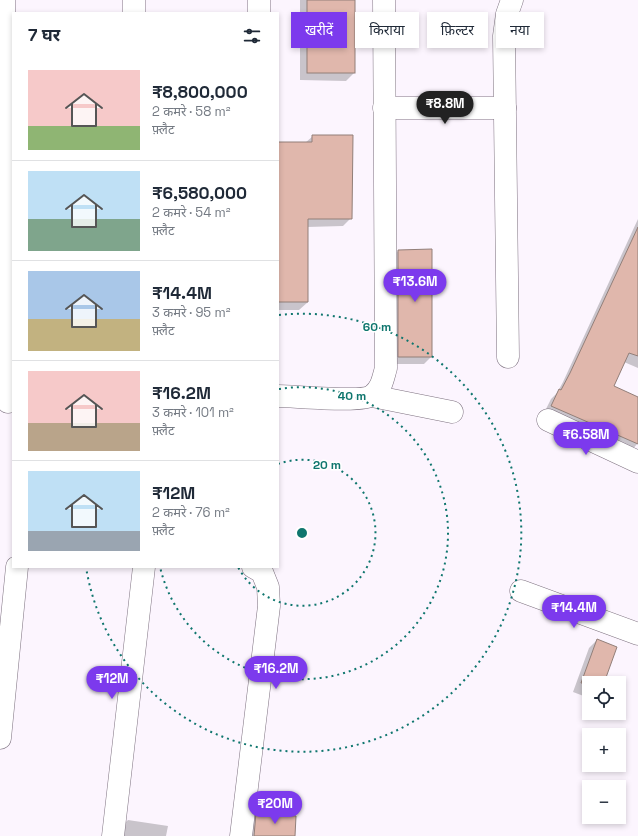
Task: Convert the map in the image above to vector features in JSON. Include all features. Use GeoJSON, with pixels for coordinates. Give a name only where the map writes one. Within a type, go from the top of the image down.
{"type":"FeatureCollection","features":[{"type":"Feature","properties":{"kind":"street"},"geometry":{"type":"LineString","coordinates":[[4,0],[7,402]]}},
{"type":"Feature","properties":{"kind":"street"},"geometry":{"type":"LineString","coordinates":[[134,0],[134,12]]}},
{"type":"Feature","properties":{"kind":"street"},"geometry":{"type":"LineString","coordinates":[[259,0],[259,12]]}},
{"type":"Feature","properties":{"kind":"street"},"geometry":{"type":"LineString","coordinates":[[372,396],[382,385],[386,368],[384,0]]}},
{"type":"Feature","properties":{"kind":"street"},"geometry":{"type":"LineString","coordinates":[[508,357],[504,36],[507,14],[512,0]]}},
{"type":"Feature","properties":{"kind":"street"},"geometry":{"type":"LineString","coordinates":[[384,108],[505,108]]}},
{"type":"Feature","properties":{"kind":"street"},"geometry":{"type":"LineString","coordinates":[[279,396],[356,399],[372,396],[452,412]]}},
{"type":"Feature","properties":{"kind":"street"},"geometry":{"type":"LineString","coordinates":[[548,420],[638,462]]}},
{"type":"Feature","properties":{"kind":"street"},"geometry":{"type":"LineString","coordinates":[[0,567],[12,565]]}},
{"type":"Feature","properties":{"kind":"street"},"geometry":{"type":"LineString","coordinates":[[0,738],[17,568]]}},
{"type":"Feature","properties":{"kind":"street"},"geometry":{"type":"LineString","coordinates":[[114,836],[144,568]]}},
{"type":"Feature","properties":{"kind":"street"},"geometry":{"type":"LineString","coordinates":[[241,836],[269,606],[268,587],[262,572],[255,568]]}},
{"type":"Feature","properties":{"kind":"street"},"geometry":{"type":"LineString","coordinates":[[521,591],[638,634]]}},
{"type":"Feature","properties":{"kind":"building"},"geometry":{"type":"Polygon","coordinates":[[[307,0],[355,0],[355,73],[307,73],[307,48],[347,48],[347,12],[307,12],[307,0]]]}},
{"type":"Feature","properties":{"kind":"building"},"geometry":{"type":"Polygon","coordinates":[[[312,135],[353,135],[352,219],[308,219],[308,302],[279,302],[279,142],[312,142],[312,135]]]}},
{"type":"Feature","properties":{"kind":"building"},"geometry":{"type":"Polygon","coordinates":[[[638,227],[638,356],[629,353],[614,386],[638,397],[638,444],[551,406],[559,389],[561,390],[570,373],[638,227]]]}},
{"type":"Feature","properties":{"kind":"building"},"geometry":{"type":"Polygon","coordinates":[[[432,249],[432,357],[398,357],[398,250],[432,249]]]}},
{"type":"Feature","properties":{"kind":"building"},"geometry":{"type":"Polygon","coordinates":[[[597,639],[617,647],[607,676],[584,676],[597,639]]]}},
{"type":"Feature","properties":{"kind":"building"},"geometry":{"type":"Polygon","coordinates":[[[256,813],[296,816],[295,836],[254,836],[256,813]]]}}]}
